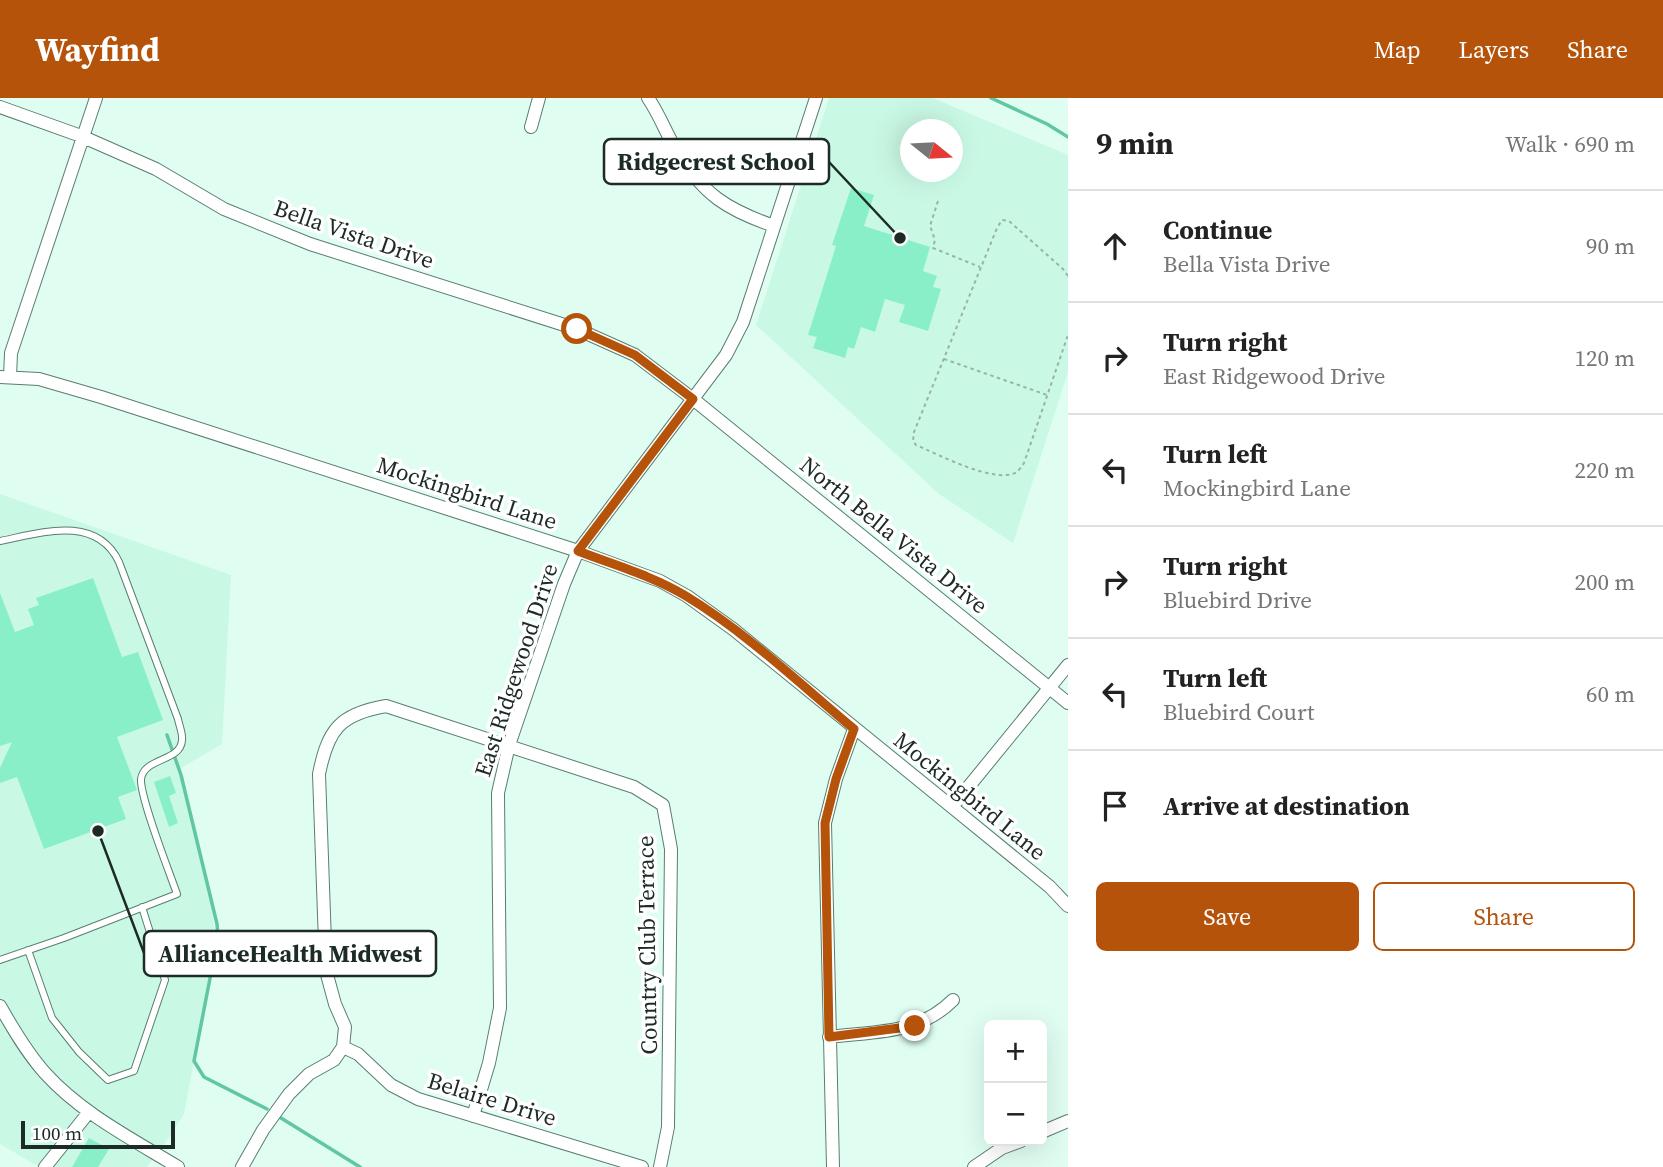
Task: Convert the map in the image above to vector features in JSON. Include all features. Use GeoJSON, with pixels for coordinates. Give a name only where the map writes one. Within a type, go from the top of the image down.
{"type":"FeatureCollection","features":[{"type":"Feature","properties":{"kind":"street"},"geometry":{"type":"LineString","coordinates":[[5,377],[81,136],[96,98]]}},
{"type":"Feature","properties":{"kind":"street"},"geometry":{"type":"LineString","coordinates":[[531,127],[540,98]]}},
{"type":"Feature","properties":{"kind":"street"},"geometry":{"type":"LineString","coordinates":[[648,98],[677,152],[701,185],[719,202],[742,215],[774,226]]}},
{"type":"Feature","properties":{"kind":"street","name":"East Ridgewood Drive"},"geometry":{"type":"LineString","coordinates":[[473,1115],[489,1063],[500,1008],[498,793],[509,745],[564,584],[578,551],[726,355],[743,322],[816,98]]}},
{"type":"Feature","properties":{"kind":"street","name":"Bella Vista Drive"},"geometry":{"type":"LineString","coordinates":[[0,107],[81,136],[156,169],[224,209],[310,244],[577,329],[635,355],[693,399]]}},
{"type":"Feature","properties":{"kind":"street"},"geometry":{"type":"LineString","coordinates":[[638,169],[677,152]]}},
{"type":"Feature","properties":{"kind":"street","name":"Mockingbird Lane"},"geometry":{"type":"LineString","coordinates":[[5,377],[39,379],[101,397],[578,551],[660,582],[687,596],[733,629],[1050,887],[1068,906]]}},
{"type":"Feature","properties":{"kind":"street","name":"North Bella Vista Drive"},"geometry":{"type":"LineString","coordinates":[[693,399],[1068,703]]}},
{"type":"Feature","properties":{"kind":"street"},"geometry":{"type":"LineString","coordinates":[[952,807],[1068,665]]}},
{"type":"Feature","properties":{"kind":"street","name":"Country Club Terrace"},"geometry":{"type":"LineString","coordinates":[[342,1047],[345,1027],[326,971],[319,774],[330,734],[346,718],[366,709],[386,706],[634,787],[663,805],[671,849],[668,1128],[660,1167]]}},
{"type":"Feature","properties":{"kind":"street"},"geometry":{"type":"LineString","coordinates":[[834,1167],[825,823],[836,779],[854,729]]}},
{"type":"Feature","properties":{"kind":"street"},"geometry":{"type":"LineString","coordinates":[[829,1037],[915,1026],[940,1014],[953,1000]]}},
{"type":"Feature","properties":{"kind":"street"},"geometry":{"type":"LineString","coordinates":[[0,1006],[15,1034],[45,1074],[89,1112],[178,1167]]}},
{"type":"Feature","properties":{"kind":"street"},"geometry":{"type":"LineString","coordinates":[[242,1167],[263,1129],[289,1094],[309,1074],[334,1060],[342,1047]]}},
{"type":"Feature","properties":{"kind":"street","name":"Belaire Drive"},"geometry":{"type":"LineString","coordinates":[[342,1047],[358,1054],[391,1085],[418,1099],[642,1167]]}},
{"type":"Feature","properties":{"kind":"street"},"geometry":{"type":"LineString","coordinates":[[46,1167],[89,1112]]}},
{"type":"Feature","properties":{"kind":"street"},"geometry":{"type":"LineString","coordinates":[[1047,1130],[1068,1121]]}},
{"type":"Feature","properties":{"kind":"street"},"geometry":{"type":"LineString","coordinates":[[974,1167],[1007,1146]]}},
{"type":"Feature","properties":{"kind":"lane"},"geometry":{"type":"LineString","coordinates":[[0,541],[51,530],[76,532],[103,540],[119,562],[178,719],[182,740],[176,752],[150,765],[141,780],[144,797],[177,894],[0,960]]}},
{"type":"Feature","properties":{"kind":"lane"},"geometry":{"type":"LineString","coordinates":[[28,950],[52,1018],[79,1052],[108,1080],[134,1071],[165,980],[142,907]]}},
{"type":"Feature","properties":{"kind":"path"},"geometry":{"type":"LineString","coordinates":[[938,201],[930,226],[935,240],[933,248],[981,267]]}},
{"type":"Feature","properties":{"kind":"path"},"geometry":{"type":"LineString","coordinates":[[1068,276],[1009,221],[1002,220],[913,440],[916,445],[989,474],[1018,471],[1024,463],[1068,335]]}},
{"type":"Feature","properties":{"kind":"path"},"geometry":{"type":"LineString","coordinates":[[944,359],[1048,395]]}},
{"type":"Feature","properties":{"kind":"shaded area"},"geometry":{"type":"Polygon","coordinates":[[[829,98],[933,98],[1068,155],[1068,372],[1013,543],[939,494],[756,325],[829,98]]]}},
{"type":"Feature","properties":{"kind":"shaded area"},"geometry":{"type":"Polygon","coordinates":[[[0,494],[231,575],[222,744],[181,768],[210,894],[216,943],[184,1114],[147,1167],[39,1167],[0,1144],[0,494]]]}},
{"type":"Feature","properties":{"kind":"building"},"geometry":{"type":"Polygon","coordinates":[[[851,188],[874,195],[864,226],[930,247],[923,271],[937,276],[933,287],[941,289],[928,331],[899,322],[905,305],[885,299],[875,332],[861,327],[854,349],[848,347],[845,358],[813,348],[817,337],[808,335],[836,246],[832,245],[851,188]]]}},
{"type":"Feature","properties":{"kind":"building"},"geometry":{"type":"Polygon","coordinates":[[[93,578],[122,657],[138,652],[163,720],[117,737],[137,790],[118,797],[126,819],[44,849],[17,777],[0,783],[0,768],[12,742],[0,746],[0,593],[15,632],[34,625],[28,609],[39,605],[36,598],[93,578]]]}},
{"type":"Feature","properties":{"kind":"building"},"geometry":{"type":"Polygon","coordinates":[[[170,776],[176,793],[169,796],[178,823],[169,827],[154,782],[170,776]]]}},
{"type":"Feature","properties":{"kind":"building"},"geometry":{"type":"Polygon","coordinates":[[[89,1138],[109,1149],[98,1167],[72,1167],[89,1138]]]}},
{"type":"Feature","properties":{"kind":"waterway"},"geometry":{"type":"LineString","coordinates":[[991,98],[1047,124],[1068,137]]}},
{"type":"Feature","properties":{"kind":"waterway"},"geometry":{"type":"LineString","coordinates":[[167,735],[181,775],[217,924],[218,937],[194,1061],[204,1077],[267,1109]]}},
{"type":"Feature","properties":{"kind":"waterway"},"geometry":{"type":"LineString","coordinates":[[281,1118],[360,1167]]}},
{"type":"Feature","properties":{"kind":"place","name":"Ridgecrest School"},"geometry":{"type":"Point","coordinates":[900,238]}},
{"type":"Feature","properties":{"kind":"place","name":"AllianceHealth Midwest"},"geometry":{"type":"Point","coordinates":[98,831]}},
{"type":"Feature","properties":{"kind":"route"},"geometry":{"type":"LineString","coordinates":[[577,329],[635,355],[693,399],[578,551],[660,582],[687,596],[733,629],[854,729],[836,779],[825,823],[829,1037],[915,1026]]}}]}
